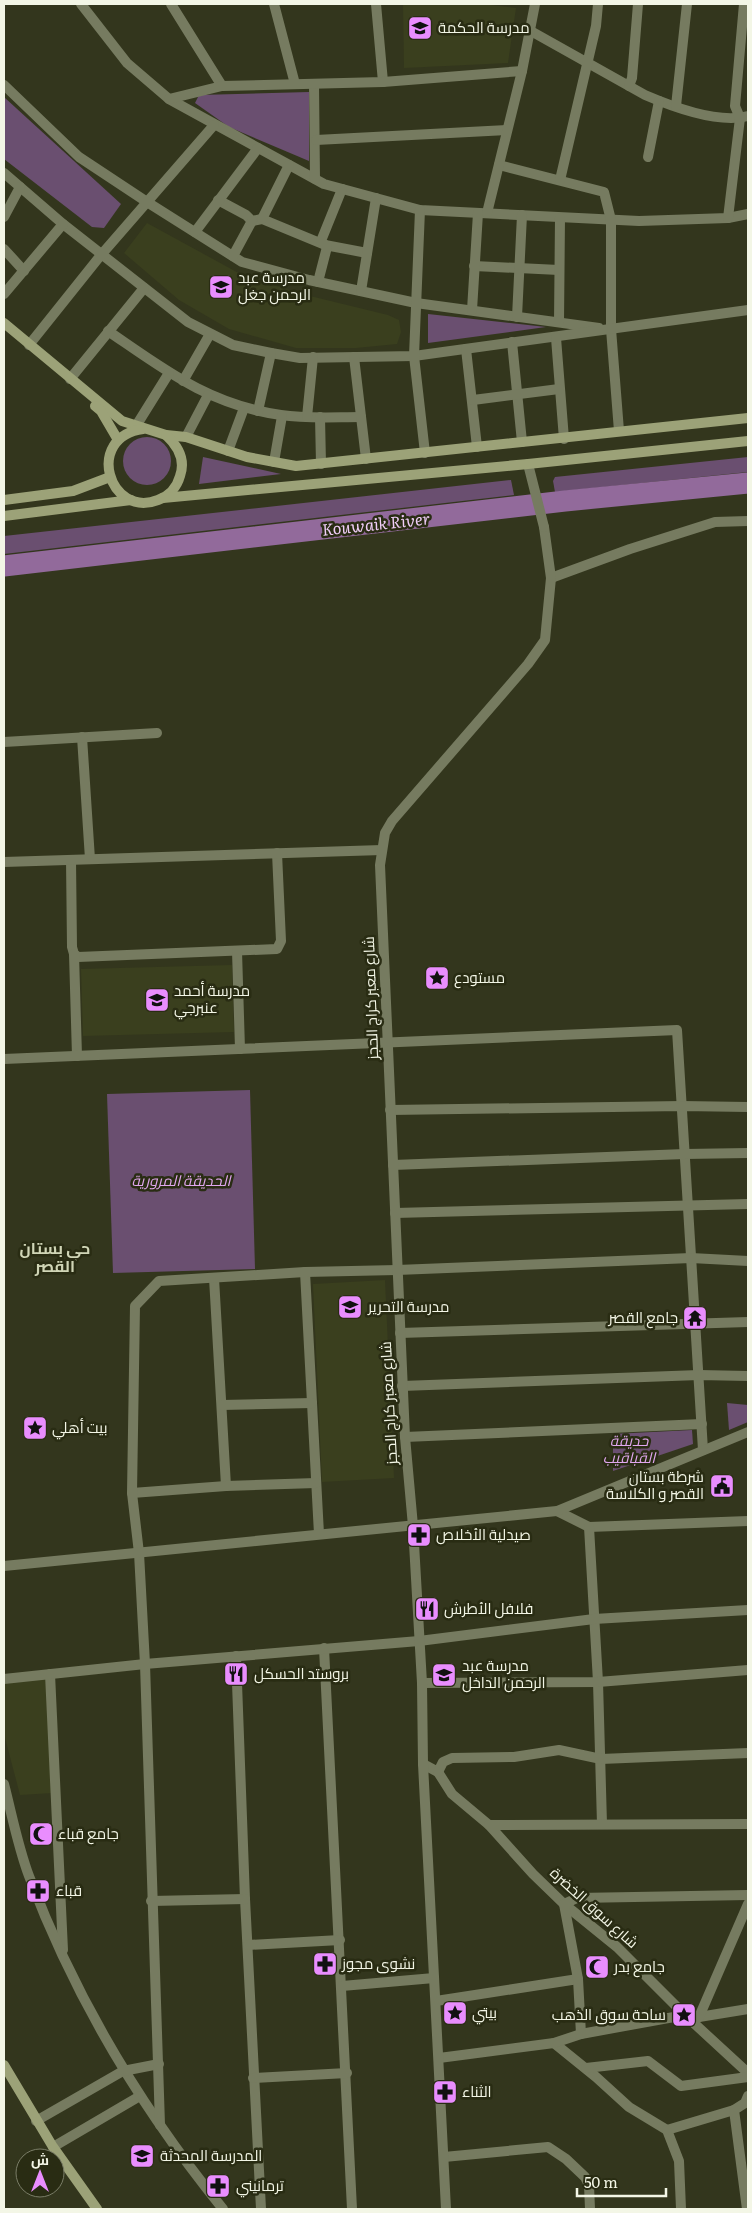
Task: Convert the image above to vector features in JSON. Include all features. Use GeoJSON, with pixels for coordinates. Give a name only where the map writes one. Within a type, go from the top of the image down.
{"type":"FeatureCollection","features":[{"type":"Feature","properties":{"kind":"main road"},"geometry":{"type":"LineString","coordinates":[[4,324],[122,421],[166,435],[186,437],[246,458],[296,466],[748,418]]}},
{"type":"Feature","properties":{"kind":"main road"},"geometry":{"type":"LineString","coordinates":[[4,330],[101,411],[118,440]]}},
{"type":"Feature","properties":{"kind":"main road"},"geometry":{"type":"LineString","coordinates":[[140,427],[118,440],[109,457],[110,477],[114,487],[122,495],[131,500],[144,503],[163,498],[528,464],[748,441]]}},
{"type":"Feature","properties":{"kind":"main road"},"geometry":{"type":"LineString","coordinates":[[163,498],[172,492],[178,483],[182,462],[174,442],[166,435]]}},
{"type":"Feature","properties":{"kind":"main road"},"geometry":{"type":"LineString","coordinates":[[4,500],[74,491],[110,477]]}},
{"type":"Feature","properties":{"kind":"main road"},"geometry":{"type":"LineString","coordinates":[[4,516],[131,500]]}},
{"type":"Feature","properties":{"kind":"main road"},"geometry":{"type":"LineString","coordinates":[[4,2064],[53,2147],[97,2209]]}},
{"type":"Feature","properties":{"kind":"street"},"geometry":{"type":"LineString","coordinates":[[81,4],[127,64],[169,99],[324,184],[420,210],[611,220],[683,220],[728,218],[748,214]]}},
{"type":"Feature","properties":{"kind":"street"},"geometry":{"type":"LineString","coordinates":[[171,4],[222,86]]}},
{"type":"Feature","properties":{"kind":"street"},"geometry":{"type":"LineString","coordinates":[[274,4],[295,84]]}},
{"type":"Feature","properties":{"kind":"street"},"geometry":{"type":"LineString","coordinates":[[376,4],[383,82]]}},
{"type":"Feature","properties":{"kind":"street"},"geometry":{"type":"LineString","coordinates":[[472,310],[474,266],[483,213],[499,165],[522,71],[535,4]]}},
{"type":"Feature","properties":{"kind":"street"},"geometry":{"type":"LineString","coordinates":[[560,180],[588,62],[598,4]]}},
{"type":"Feature","properties":{"kind":"street"},"geometry":{"type":"LineString","coordinates":[[629,86],[632,78],[638,4]]}},
{"type":"Feature","properties":{"kind":"street"},"geometry":{"type":"LineString","coordinates":[[676,106],[687,4]]}},
{"type":"Feature","properties":{"kind":"street"},"geometry":{"type":"LineString","coordinates":[[728,218],[744,117],[736,106],[744,4]]}},
{"type":"Feature","properties":{"kind":"street"},"geometry":{"type":"LineString","coordinates":[[529,30],[659,101],[723,119],[744,117]]}},
{"type":"Feature","properties":{"kind":"street"},"geometry":{"type":"LineString","coordinates":[[169,99],[222,86],[383,82],[522,71]]}},
{"type":"Feature","properties":{"kind":"street"},"geometry":{"type":"LineString","coordinates":[[314,84],[315,180]]}},
{"type":"Feature","properties":{"kind":"street"},"geometry":{"type":"LineString","coordinates":[[4,85],[79,157],[242,262],[318,282],[416,303],[611,330]]}},
{"type":"Feature","properties":{"kind":"street"},"geometry":{"type":"LineString","coordinates":[[648,157],[659,101]]}},
{"type":"Feature","properties":{"kind":"street"},"geometry":{"type":"LineString","coordinates":[[29,345],[101,255],[214,125]]}},
{"type":"Feature","properties":{"kind":"street"},"geometry":{"type":"LineString","coordinates":[[316,140],[507,130]]}},
{"type":"Feature","properties":{"kind":"street"},"geometry":{"type":"LineString","coordinates":[[195,232],[258,148]]}},
{"type":"Feature","properties":{"kind":"street"},"geometry":{"type":"LineString","coordinates":[[233,256],[257,220],[289,165]]}},
{"type":"Feature","properties":{"kind":"street"},"geometry":{"type":"LineString","coordinates":[[499,165],[604,192],[611,220],[611,330],[618,431]]}},
{"type":"Feature","properties":{"kind":"street"},"geometry":{"type":"LineString","coordinates":[[4,172],[101,255],[188,322],[233,346],[271,353],[313,357],[414,356],[512,342],[556,338],[748,310]]}},
{"type":"Feature","properties":{"kind":"street"},"geometry":{"type":"LineString","coordinates":[[4,217],[20,187]]}},
{"type":"Feature","properties":{"kind":"street"},"geometry":{"type":"LineString","coordinates":[[318,282],[327,247],[321,241],[342,189]]}},
{"type":"Feature","properties":{"kind":"street"},"geometry":{"type":"LineString","coordinates":[[361,291],[376,198]]}},
{"type":"Feature","properties":{"kind":"street"},"geometry":{"type":"LineString","coordinates":[[218,200],[257,220],[325,245],[367,253]]}},
{"type":"Feature","properties":{"kind":"street"},"geometry":{"type":"LineString","coordinates":[[420,210],[414,356],[425,453]]}},
{"type":"Feature","properties":{"kind":"street"},"geometry":{"type":"LineString","coordinates":[[517,317],[522,215]]}},
{"type":"Feature","properties":{"kind":"street"},"geometry":{"type":"LineString","coordinates":[[559,322],[560,218]]}},
{"type":"Feature","properties":{"kind":"street"},"geometry":{"type":"LineString","coordinates":[[4,294],[63,224]]}},
{"type":"Feature","properties":{"kind":"street"},"geometry":{"type":"LineString","coordinates":[[4,249],[24,271]]}},
{"type":"Feature","properties":{"kind":"street"},"geometry":{"type":"LineString","coordinates":[[474,266],[560,270]]}},
{"type":"Feature","properties":{"kind":"street"},"geometry":{"type":"LineString","coordinates":[[70,378],[144,288]]}},
{"type":"Feature","properties":{"kind":"street"},"geometry":{"type":"LineString","coordinates":[[108,331],[183,381],[208,395],[244,408],[282,416],[361,417]]}},
{"type":"Feature","properties":{"kind":"street"},"geometry":{"type":"LineString","coordinates":[[183,381],[210,334]]}},
{"type":"Feature","properties":{"kind":"street"},"geometry":{"type":"LineString","coordinates":[[556,338],[564,439]]}},
{"type":"Feature","properties":{"kind":"street"},"geometry":{"type":"LineString","coordinates":[[512,342],[522,442]]}},
{"type":"Feature","properties":{"kind":"street"},"geometry":{"type":"LineString","coordinates":[[466,349],[476,447]]}},
{"type":"Feature","properties":{"kind":"street"},"geometry":{"type":"LineString","coordinates":[[258,411],[271,353]]}},
{"type":"Feature","properties":{"kind":"street"},"geometry":{"type":"LineString","coordinates":[[307,416],[313,357]]}},
{"type":"Feature","properties":{"kind":"street"},"geometry":{"type":"LineString","coordinates":[[354,357],[366,459]]}},
{"type":"Feature","properties":{"kind":"street"},"geometry":{"type":"LineString","coordinates":[[140,427],[169,373]]}},
{"type":"Feature","properties":{"kind":"street"},"geometry":{"type":"LineString","coordinates":[[472,400],[560,389]]}},
{"type":"Feature","properties":{"kind":"street"},"geometry":{"type":"LineString","coordinates":[[186,437],[208,395]]}},
{"type":"Feature","properties":{"kind":"street"},"geometry":{"type":"LineString","coordinates":[[228,451],[244,408]]}},
{"type":"Feature","properties":{"kind":"street"},"geometry":{"type":"LineString","coordinates":[[274,462],[282,416]]}},
{"type":"Feature","properties":{"kind":"street"},"geometry":{"type":"LineString","coordinates":[[320,417],[321,464]]}},
{"type":"Feature","properties":{"kind":"street","name":"شارع معبر كراج الحجز"},"geometry":{"type":"LineString","coordinates":[[446,2209],[424,1764],[422,1683],[413,1526],[404,1437],[380,865],[386,833],[392,821],[528,664],[545,640],[552,578],[544,527],[534,481],[528,464]]}},
{"type":"Feature","properties":{"kind":"street"},"geometry":{"type":"LineString","coordinates":[[552,578],[630,549],[715,522],[748,521]]}},
{"type":"Feature","properties":{"kind":"street"},"geometry":{"type":"LineString","coordinates":[[4,742],[157,733]]}},
{"type":"Feature","properties":{"kind":"street"},"geometry":{"type":"LineString","coordinates":[[82,737],[90,859]]}},
{"type":"Feature","properties":{"kind":"street"},"geometry":{"type":"LineString","coordinates":[[4,862],[382,850]]}},
{"type":"Feature","properties":{"kind":"street"},"geometry":{"type":"LineString","coordinates":[[74,954],[78,957],[277,949],[280,946],[277,853]]}},
{"type":"Feature","properties":{"kind":"street"},"geometry":{"type":"LineString","coordinates":[[71,860],[77,1056]]}},
{"type":"Feature","properties":{"kind":"street"},"geometry":{"type":"LineString","coordinates":[[237,951],[240,1049]]}},
{"type":"Feature","properties":{"kind":"street"},"geometry":{"type":"LineString","coordinates":[[4,1059],[677,1030],[703,1450]]}},
{"type":"Feature","properties":{"kind":"street"},"geometry":{"type":"LineString","coordinates":[[390,1110],[682,1106],[748,1107]]}},
{"type":"Feature","properties":{"kind":"street"},"geometry":{"type":"LineString","coordinates":[[393,1164],[748,1153]]}},
{"type":"Feature","properties":{"kind":"street"},"geometry":{"type":"LineString","coordinates":[[395,1213],[748,1204]]}},
{"type":"Feature","properties":{"kind":"street"},"geometry":{"type":"LineString","coordinates":[[160,2125],[151,1902],[145,1664],[139,1553],[132,1493],[135,1306],[159,1281],[305,1272],[691,1258],[748,1261]]}},
{"type":"Feature","properties":{"kind":"street"},"geometry":{"type":"LineString","coordinates":[[305,1272],[319,1534]]}},
{"type":"Feature","properties":{"kind":"street"},"geometry":{"type":"LineString","coordinates":[[214,1278],[226,1486]]}},
{"type":"Feature","properties":{"kind":"street"},"geometry":{"type":"LineString","coordinates":[[400,1332],[748,1322]]}},
{"type":"Feature","properties":{"kind":"street"},"geometry":{"type":"LineString","coordinates":[[402,1386],[698,1375],[748,1376]]}},
{"type":"Feature","properties":{"kind":"street"},"geometry":{"type":"LineString","coordinates":[[222,1405],[312,1403]]}},
{"type":"Feature","properties":{"kind":"street"},"geometry":{"type":"LineString","coordinates":[[404,1437],[702,1424]]}},
{"type":"Feature","properties":{"kind":"street"},"geometry":{"type":"LineString","coordinates":[[4,1566],[557,1511],[748,1432]]}},
{"type":"Feature","properties":{"kind":"street"},"geometry":{"type":"LineString","coordinates":[[132,1493],[226,1486],[316,1483]]}},
{"type":"Feature","properties":{"kind":"street"},"geometry":{"type":"LineString","coordinates":[[557,1511],[589,1527],[748,1521]]}},
{"type":"Feature","properties":{"kind":"street"},"geometry":{"type":"LineString","coordinates":[[589,1527],[598,1682],[602,1824]]}},
{"type":"Feature","properties":{"kind":"street"},"geometry":{"type":"LineString","coordinates":[[4,1679],[145,1664],[419,1641],[594,1619],[748,1610]]}},
{"type":"Feature","properties":{"kind":"street"},"geometry":{"type":"LineString","coordinates":[[324,1648],[347,2073],[352,2209]]}},
{"type":"Feature","properties":{"kind":"street"},"geometry":{"type":"LineString","coordinates":[[236,1656],[245,1899],[261,2209]]}},
{"type":"Feature","properties":{"kind":"street"},"geometry":{"type":"LineString","coordinates":[[422,1683],[598,1682],[748,1670]]}},
{"type":"Feature","properties":{"kind":"street"},"geometry":{"type":"LineString","coordinates":[[50,1674],[63,1956]]}},
{"type":"Feature","properties":{"kind":"street"},"geometry":{"type":"LineString","coordinates":[[438,1772],[443,1762],[452,1758],[514,1757],[558,1750],[601,1759],[748,1752]]}},
{"type":"Feature","properties":{"kind":"street","name":"شارع سوق الخضرة"},"geometry":{"type":"LineString","coordinates":[[424,1764],[438,1772],[452,1794],[489,1825],[533,1874],[564,1904],[617,1947],[748,2075]]}},
{"type":"Feature","properties":{"kind":"street"},"geometry":{"type":"LineString","coordinates":[[4,1784],[28,1875],[63,1956],[123,2071],[160,2125],[223,2209]]}},
{"type":"Feature","properties":{"kind":"street"},"geometry":{"type":"LineString","coordinates":[[489,1825],[748,1824]]}},
{"type":"Feature","properties":{"kind":"street"},"geometry":{"type":"LineString","coordinates":[[582,2034],[578,1979],[564,1904],[577,1898],[748,1895]]}},
{"type":"Feature","properties":{"kind":"street"},"geometry":{"type":"LineString","coordinates":[[151,1902],[245,1899]]}},
{"type":"Feature","properties":{"kind":"street"},"geometry":{"type":"LineString","coordinates":[[698,2017],[748,1904]]}},
{"type":"Feature","properties":{"kind":"street"},"geometry":{"type":"LineString","coordinates":[[248,1945],[340,1940]]}},
{"type":"Feature","properties":{"kind":"street"},"geometry":{"type":"LineString","coordinates":[[342,1986],[434,1978]]}},
{"type":"Feature","properties":{"kind":"street"},"geometry":{"type":"LineString","coordinates":[[436,2001],[578,1979]]}},
{"type":"Feature","properties":{"kind":"street"},"geometry":{"type":"LineString","coordinates":[[438,2058],[554,2043],[582,2034],[685,2015],[698,2017],[748,2009]]}},
{"type":"Feature","properties":{"kind":"street"},"geometry":{"type":"LineString","coordinates":[[554,2043],[586,2068],[629,2107],[667,2130],[679,2161],[681,2209]]}},
{"type":"Feature","properties":{"kind":"street"},"geometry":{"type":"LineString","coordinates":[[586,2068],[648,2061],[681,2086],[748,2075]]}},
{"type":"Feature","properties":{"kind":"street"},"geometry":{"type":"LineString","coordinates":[[36,2120],[123,2071],[159,2064]]}},
{"type":"Feature","properties":{"kind":"street"},"geometry":{"type":"LineString","coordinates":[[254,2078],[347,2073]]}},
{"type":"Feature","properties":{"kind":"street"},"geometry":{"type":"LineString","coordinates":[[53,2147],[140,2096]]}},
{"type":"Feature","properties":{"kind":"street"},"geometry":{"type":"LineString","coordinates":[[667,2130],[734,2110],[745,2102],[748,2096]]}},
{"type":"Feature","properties":{"kind":"street"},"geometry":{"type":"LineString","coordinates":[[734,2110],[747,2209]]}},
{"type":"Feature","properties":{"kind":"street"},"geometry":{"type":"LineString","coordinates":[[444,2157],[548,2147],[566,2159],[586,2177],[589,2185],[590,2209]]}},
{"type":"Feature","properties":{"kind":"shaded area"},"geometry":{"type":"Polygon","coordinates":[[[403,4],[482,4],[516,8],[508,63],[404,68],[403,4]]]}},
{"type":"Feature","properties":{"kind":"shaded area","name":"مدرسة عبد الرحمن جغل"},"geometry":{"type":"Polygon","coordinates":[[[147,223],[244,276],[306,295],[388,315],[399,320],[401,332],[397,344],[356,348],[296,348],[229,329],[179,300],[124,253],[147,223]]]}},
{"type":"Feature","properties":{"kind":"shaded area","name":"مدرسة أحمد عنبرجي"},"geometry":{"type":"Polygon","coordinates":[[[232,965],[234,1032],[83,1036],[81,969],[232,965]]]}},
{"type":"Feature","properties":{"kind":"shaded area"},"geometry":{"type":"Polygon","coordinates":[[[385,1280],[394,1478],[322,1482],[313,1284],[385,1280]]]}},
{"type":"Feature","properties":{"kind":"shaded area"},"geometry":{"type":"Polygon","coordinates":[[[47,1678],[53,1793],[20,1795],[4,1734],[4,1683],[47,1678]]]}},
{"type":"Feature","properties":{"kind":"green space"},"geometry":{"type":"Polygon","coordinates":[[[309,92],[309,161],[229,127],[195,103],[199,95],[309,92]]]}},
{"type":"Feature","properties":{"kind":"green space"},"geometry":{"type":"Polygon","coordinates":[[[4,97],[121,204],[104,228],[92,227],[4,159],[4,97]]]}},
{"type":"Feature","properties":{"kind":"green space"},"geometry":{"type":"Polygon","coordinates":[[[428,314],[546,327],[428,343],[428,314]]]}},
{"type":"Feature","properties":{"kind":"green space"},"geometry":{"type":"Polygon","coordinates":[[[147,437],[156,439],[164,444],[169,452],[171,461],[169,470],[164,478],[156,483],[147,485],[138,483],[130,478],[125,470],[123,461],[125,452],[130,444],[138,439],[147,437]]]}},
{"type":"Feature","properties":{"kind":"green space"},"geometry":{"type":"Polygon","coordinates":[[[203,457],[281,474],[199,484],[203,457]]]}},
{"type":"Feature","properties":{"kind":"green space"},"geometry":{"type":"Polygon","coordinates":[[[748,457],[748,472],[555,492],[553,481],[555,477],[748,457]]]}},
{"type":"Feature","properties":{"kind":"green space"},"geometry":{"type":"Polygon","coordinates":[[[511,480],[514,495],[4,554],[4,536],[511,480]]]}},
{"type":"Feature","properties":{"kind":"green space","name":"الحديقة المرورية"},"geometry":{"type":"Polygon","coordinates":[[[250,1090],[255,1269],[113,1273],[107,1094],[250,1090]]]}},
{"type":"Feature","properties":{"kind":"green space"},"geometry":{"type":"Polygon","coordinates":[[[727,1403],[748,1405],[748,1422],[729,1430],[727,1403]]]}},
{"type":"Feature","properties":{"kind":"green space","name":"حديقة القباقيب"},"geometry":{"type":"Polygon","coordinates":[[[692,1430],[693,1444],[613,1471],[613,1434],[692,1430]]]}},
{"type":"Feature","properties":{"kind":"waterway","name":"Kouwaik River"},"geometry":{"type":"LineString","coordinates":[[4,566],[565,501],[748,483]]}},
{"type":"Feature","properties":{"kind":"place","name":"مدرسة الحكمة"},"geometry":{"type":"Point","coordinates":[420,28]}},
{"type":"Feature","properties":{"kind":"place","name":"مدرسة عبد الرحمن جغل"},"geometry":{"type":"Point","coordinates":[221,287]}},
{"type":"Feature","properties":{"kind":"place","name":"مستودع"},"geometry":{"type":"Point","coordinates":[437,978]}},
{"type":"Feature","properties":{"kind":"place","name":"مدرسة أحمد عنبرجي"},"geometry":{"type":"Point","coordinates":[157,1000]}},
{"type":"Feature","properties":{"kind":"place","name":"مدرسة التحرير"},"geometry":{"type":"Point","coordinates":[350,1307]}},
{"type":"Feature","properties":{"kind":"place","name":"جامع القصر"},"geometry":{"type":"Point","coordinates":[695,1318]}},
{"type":"Feature","properties":{"kind":"place","name":"بيت أهلي"},"geometry":{"type":"Point","coordinates":[35,1428]}},
{"type":"Feature","properties":{"kind":"place","name":"شرطة بستان القصر و الكلاسة"},"geometry":{"type":"Point","coordinates":[722,1486]}},
{"type":"Feature","properties":{"kind":"place","name":"صيدلية اﻷخلاص"},"geometry":{"type":"Point","coordinates":[419,1535]}},
{"type":"Feature","properties":{"kind":"place","name":"فلافل اﻷطرش"},"geometry":{"type":"Point","coordinates":[427,1609]}},
{"type":"Feature","properties":{"kind":"place","name":"بروستد الحسكل"},"geometry":{"type":"Point","coordinates":[236,1674]}},
{"type":"Feature","properties":{"kind":"place","name":"مدرسة عبد الرحمن الداخل"},"geometry":{"type":"Point","coordinates":[444,1675]}},
{"type":"Feature","properties":{"kind":"place","name":"جامع قباء"},"geometry":{"type":"Point","coordinates":[41,1834]}},
{"type":"Feature","properties":{"kind":"place","name":"قباء"},"geometry":{"type":"Point","coordinates":[38,1891]}},
{"type":"Feature","properties":{"kind":"place","name":"نشوى مجوز"},"geometry":{"type":"Point","coordinates":[325,1964]}},
{"type":"Feature","properties":{"kind":"place","name":"جامع بدر"},"geometry":{"type":"Point","coordinates":[597,1967]}},
{"type":"Feature","properties":{"kind":"place","name":"بيتي"},"geometry":{"type":"Point","coordinates":[455,2013]}},
{"type":"Feature","properties":{"kind":"place","name":"ساحة سوق الذهب"},"geometry":{"type":"Point","coordinates":[684,2015]}},
{"type":"Feature","properties":{"kind":"place","name":"الثناء"},"geometry":{"type":"Point","coordinates":[445,2092]}},
{"type":"Feature","properties":{"kind":"place","name":"المدرسة المحدثة"},"geometry":{"type":"Point","coordinates":[142,2156]}},
{"type":"Feature","properties":{"kind":"place","name":"ترمانيني"},"geometry":{"type":"Point","coordinates":[218,2186]}},
{"type":"Feature","properties":{"kind":"district","name":"حي بستان القصر"},"geometry":{"type":"Point","coordinates":[55,1257]}}]}
